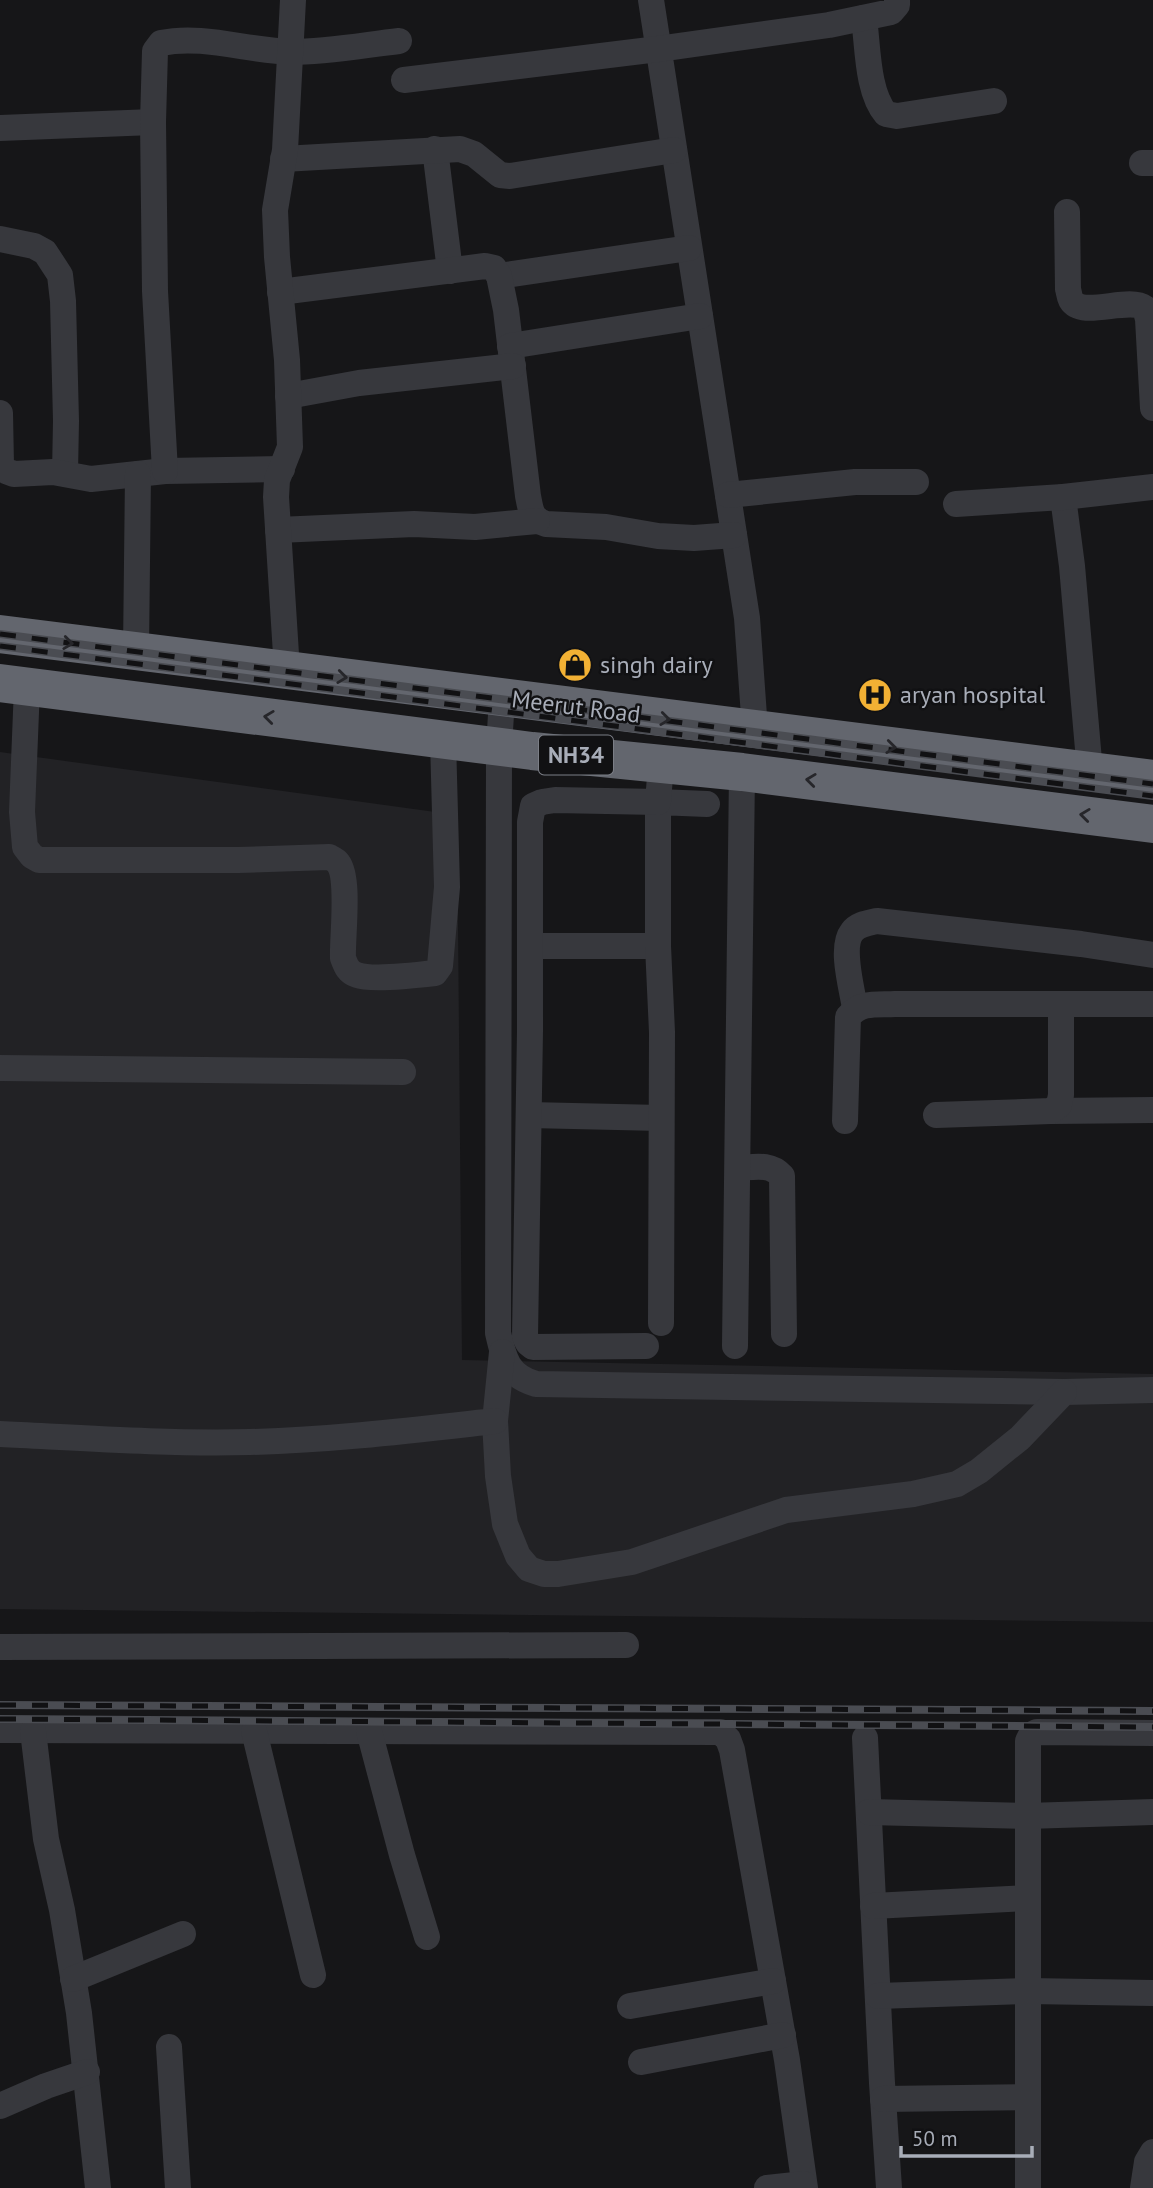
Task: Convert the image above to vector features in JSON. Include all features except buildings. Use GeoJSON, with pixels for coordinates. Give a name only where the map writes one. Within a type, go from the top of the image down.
{"type":"FeatureCollection","features":[{"type":"Feature","properties":{"kind":"highway","name":"Meerut Road"},"geometry":{"type":"LineString","coordinates":[[0,634],[1153,779]]}},
{"type":"Feature","properties":{"kind":"highway","name":"Meerut Road"},"geometry":{"type":"LineString","coordinates":[[14,685],[499,747],[743,772],[1153,824]]}},
{"type":"Feature","properties":{"kind":"street"},"geometry":{"type":"LineString","coordinates":[[287,670],[277,480],[290,447],[275,210],[283,159],[293,0]]}},
{"type":"Feature","properties":{"kind":"street"},"geometry":{"type":"LineString","coordinates":[[651,0],[747,618],[755,730]]}},
{"type":"Feature","properties":{"kind":"street"},"geometry":{"type":"LineString","coordinates":[[404,80],[658,49],[864,18],[891,12],[897,5],[897,0]]}},
{"type":"Feature","properties":{"kind":"street"},"geometry":{"type":"LineString","coordinates":[[864,18],[874,92],[879,106],[886,114],[897,116],[995,101]]}},
{"type":"Feature","properties":{"kind":"street"},"geometry":{"type":"LineString","coordinates":[[165,471],[155,291],[152,122],[155,51],[160,43],[174,40],[290,52],[400,41]]}},
{"type":"Feature","properties":{"kind":"street"},"geometry":{"type":"LineString","coordinates":[[0,128],[152,122]]}},
{"type":"Feature","properties":{"kind":"street"},"geometry":{"type":"LineString","coordinates":[[435,149],[450,271]]}},
{"type":"Feature","properties":{"kind":"street"},"geometry":{"type":"LineString","coordinates":[[283,159],[460,149],[474,154],[500,175],[510,176],[674,150]]}},
{"type":"Feature","properties":{"kind":"street"},"geometry":{"type":"LineString","coordinates":[[1067,212],[1068,289],[1071,301],[1079,307],[1138,303],[1145,308],[1148,319],[1153,408]]}},
{"type":"Feature","properties":{"kind":"street"},"geometry":{"type":"LineString","coordinates":[[0,239],[34,246],[46,252],[60,275],[63,301],[65,473]]}},
{"type":"Feature","properties":{"kind":"street"},"geometry":{"type":"LineString","coordinates":[[499,276],[689,248]]}},
{"type":"Feature","properties":{"kind":"street"},"geometry":{"type":"LineString","coordinates":[[280,292],[485,266],[494,268],[499,276],[506,310],[528,496],[537,521]]}},
{"type":"Feature","properties":{"kind":"street"},"geometry":{"type":"LineString","coordinates":[[288,396],[511,356],[700,316]]}},
{"type":"Feature","properties":{"kind":"street"},"geometry":{"type":"LineString","coordinates":[[0,413],[1,465],[14,474],[65,473],[91,479],[165,471],[282,469]]}},
{"type":"Feature","properties":{"kind":"street"},"geometry":{"type":"LineString","coordinates":[[136,651],[138,474]]}},
{"type":"Feature","properties":{"kind":"street"},"geometry":{"type":"LineString","coordinates":[[728,495],[855,482],[916,482]]}},
{"type":"Feature","properties":{"kind":"street"},"geometry":{"type":"LineString","coordinates":[[956,503],[1063,497],[1153,487]]}},
{"type":"Feature","properties":{"kind":"street"},"geometry":{"type":"LineString","coordinates":[[1063,497],[1072,566],[1090,772]]}},
{"type":"Feature","properties":{"kind":"street"},"geometry":{"type":"LineString","coordinates":[[278,530],[414,524],[475,527],[537,521],[546,524],[606,527],[658,536],[694,538],[734,535]]}},
{"type":"Feature","properties":{"kind":"street"},"geometry":{"type":"LineString","coordinates":[[14,685],[25,847],[32,856],[39,860],[329,857],[338,861],[345,886],[343,958],[348,969],[357,975],[435,973],[440,966],[447,887],[443,740]]}},
{"type":"Feature","properties":{"kind":"street"},"geometry":{"type":"LineString","coordinates":[[502,698],[499,747],[498,1333],[502,1352],[512,1372],[523,1380],[536,1384],[1064,1392],[1153,1390]]}},
{"type":"Feature","properties":{"kind":"street"},"geometry":{"type":"LineString","coordinates":[[661,764],[658,802],[658,946],[662,1032],[661,1323]]}},
{"type":"Feature","properties":{"kind":"street"},"geometry":{"type":"LineString","coordinates":[[735,1346],[743,772]]}},
{"type":"Feature","properties":{"kind":"street"},"geometry":{"type":"LineString","coordinates":[[646,1346],[533,1347],[528,1343],[524,1329],[529,1115],[530,822],[533,806],[555,800],[706,804]]}},
{"type":"Feature","properties":{"kind":"street"},"geometry":{"type":"LineString","coordinates":[[855,1008],[847,942],[852,931],[863,923],[877,921],[1081,944],[1153,955]]}},
{"type":"Feature","properties":{"kind":"street"},"geometry":{"type":"LineString","coordinates":[[530,946],[658,946]]}},
{"type":"Feature","properties":{"kind":"street"},"geometry":{"type":"LineString","coordinates":[[1051,1111],[1059,1105],[1061,1095],[1061,1004]]}},
{"type":"Feature","properties":{"kind":"street"},"geometry":{"type":"LineString","coordinates":[[845,1121],[848,1017],[855,1008],[865,1005],[1153,1004]]}},
{"type":"Feature","properties":{"kind":"street"},"geometry":{"type":"LineString","coordinates":[[0,1068],[403,1072]]}},
{"type":"Feature","properties":{"kind":"street"},"geometry":{"type":"LineString","coordinates":[[936,1115],[1153,1110]]}},
{"type":"Feature","properties":{"kind":"street"},"geometry":{"type":"LineString","coordinates":[[529,1115],[661,1118]]}},
{"type":"Feature","properties":{"kind":"street"},"geometry":{"type":"LineString","coordinates":[[738,1168],[766,1166],[776,1169],[782,1176],[784,1334]]}},
{"type":"Feature","properties":{"kind":"street"},"geometry":{"type":"LineString","coordinates":[[502,1352],[495,1421],[498,1476],[506,1524],[517,1556],[529,1569],[544,1574],[632,1562],[786,1510],[924,1492],[957,1484],[979,1471],[1020,1438],[1064,1392]]}},
{"type":"Feature","properties":{"kind":"street"},"geometry":{"type":"LineString","coordinates":[[0,1434],[152,1442],[251,1442],[374,1434],[495,1421]]}},
{"type":"Feature","properties":{"kind":"street"},"geometry":{"type":"LineString","coordinates":[[0,1647],[626,1645]]}},
{"type":"Feature","properties":{"kind":"street"},"geometry":{"type":"LineString","coordinates":[[0,1730],[720,1732],[728,1738],[732,1750],[783,2035],[805,2186],[767,2188]]}},
{"type":"Feature","properties":{"kind":"street"},"geometry":{"type":"LineString","coordinates":[[33,1731],[46,1839],[62,1910],[87,2072],[98,2188]]}},
{"type":"Feature","properties":{"kind":"street"},"geometry":{"type":"LineString","coordinates":[[254,1731],[313,1975]]}},
{"type":"Feature","properties":{"kind":"street"},"geometry":{"type":"LineString","coordinates":[[369,1731],[427,1937]]}},
{"type":"Feature","properties":{"kind":"street"},"geometry":{"type":"LineString","coordinates":[[1028,2188],[1028,1741],[1031,1735],[1037,1732],[1153,1733]]}},
{"type":"Feature","properties":{"kind":"street"},"geometry":{"type":"LineString","coordinates":[[866,1738],[889,2188]]}},
{"type":"Feature","properties":{"kind":"street"},"geometry":{"type":"LineString","coordinates":[[869,1812],[1027,1816],[1153,1812]]}},
{"type":"Feature","properties":{"kind":"street"},"geometry":{"type":"LineString","coordinates":[[873,1906],[1027,1898]]}},
{"type":"Feature","properties":{"kind":"street"},"geometry":{"type":"LineString","coordinates":[[73,1979],[183,1934]]}},
{"type":"Feature","properties":{"kind":"street"},"geometry":{"type":"LineString","coordinates":[[629,2006],[773,1981]]}},
{"type":"Feature","properties":{"kind":"street"},"geometry":{"type":"LineString","coordinates":[[878,1996],[1028,1991],[1153,1993]]}},
{"type":"Feature","properties":{"kind":"street"},"geometry":{"type":"LineString","coordinates":[[641,2062],[783,2035]]}},
{"type":"Feature","properties":{"kind":"street"},"geometry":{"type":"LineString","coordinates":[[169,2047],[178,2188]]}},
{"type":"Feature","properties":{"kind":"street"},"geometry":{"type":"LineString","coordinates":[[0,2106],[87,2072]]}},
{"type":"Feature","properties":{"kind":"street"},"geometry":{"type":"LineString","coordinates":[[883,2099],[1028,2097]]}},
{"type":"Feature","properties":{"kind":"street"},"geometry":{"type":"LineString","coordinates":[[1143,2188],[1147,2162],[1153,2151]]}},
{"type":"Feature","properties":{"kind":"shaded area"},"geometry":{"type":"Polygon","coordinates":[[[0,752],[457,815],[462,1360],[1153,1374],[1153,1622],[0,1609],[0,752]]]}},
{"type":"Feature","properties":{"kind":"railway"},"geometry":{"type":"LineString","coordinates":[[0,634],[1153,784]]}},
{"type":"Feature","properties":{"kind":"railway"},"geometry":{"type":"LineString","coordinates":[[0,646],[1153,796]]}},
{"type":"Feature","properties":{"kind":"railway"},"geometry":{"type":"LineString","coordinates":[[0,1705],[1153,1711]]}},
{"type":"Feature","properties":{"kind":"railway"},"geometry":{"type":"LineString","coordinates":[[0,1719],[1153,1727]]}},
{"type":"Feature","properties":{"kind":"place","name":"singh dairy"},"geometry":{"type":"Point","coordinates":[575,665]}},
{"type":"Feature","properties":{"kind":"place","name":"aryan hospital"},"geometry":{"type":"Point","coordinates":[875,695]}}]}
